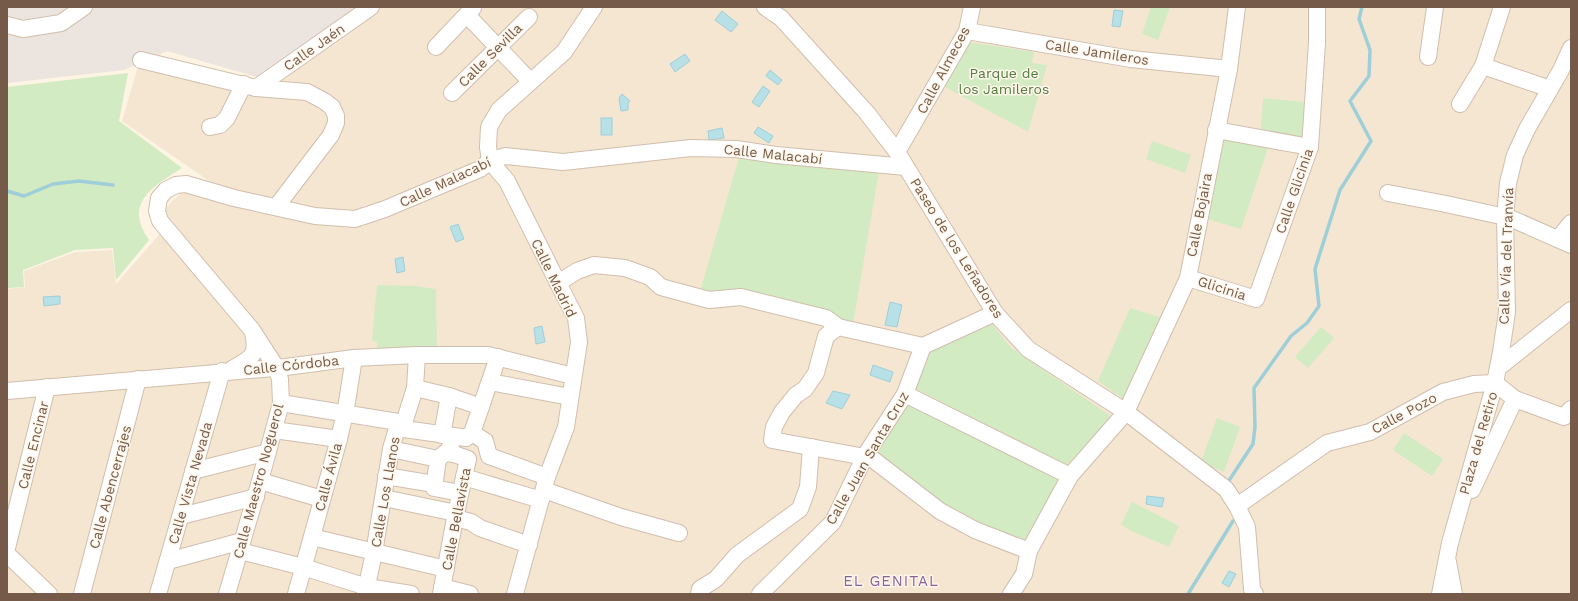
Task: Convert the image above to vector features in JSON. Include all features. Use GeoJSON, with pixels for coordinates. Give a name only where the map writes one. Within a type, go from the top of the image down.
{"type":"FeatureCollection","features":[{"type":"Feature","properties":{"kind":"street"},"geometry":{"type":"LineString","coordinates":[[7,25],[24,29],[61,23],[84,7]]}},
{"type":"Feature","properties":{"kind":"street","name":"Calle Jaén"},"geometry":{"type":"LineString","coordinates":[[250,86],[371,7]]}},
{"type":"Feature","properties":{"kind":"street"},"geometry":{"type":"LineString","coordinates":[[490,161],[488,148],[489,127],[499,110],[564,52],[594,7]]}},
{"type":"Feature","properties":{"kind":"street","name":"Paseo de los Leñadores"},"geometry":{"type":"LineString","coordinates":[[765,7],[781,18],[825,66],[867,113],[897,152],[994,313],[1028,349],[1126,412],[1226,489],[1237,506],[1247,527],[1250,592]]}},
{"type":"Feature","properties":{"kind":"street","name":"Calle Almeces"},"geometry":{"type":"LineString","coordinates":[[897,152],[967,31],[972,7]]}},
{"type":"Feature","properties":{"kind":"street","name":"Calle Bojaira"},"geometry":{"type":"LineString","coordinates":[[1011,594],[1024,574],[1029,551],[1070,476],[1126,412],[1188,278],[1228,68],[1237,7]]}},
{"type":"Feature","properties":{"kind":"street","name":"Calle Glicinia"},"geometry":{"type":"LineString","coordinates":[[1256,299],[1310,147],[1317,43],[1316,7]]}},
{"type":"Feature","properties":{"kind":"street"},"geometry":{"type":"LineString","coordinates":[[1428,57],[1435,7]]}},
{"type":"Feature","properties":{"kind":"street"},"geometry":{"type":"LineString","coordinates":[[1460,104],[1483,66],[1502,7]]}},
{"type":"Feature","properties":{"kind":"street"},"geometry":{"type":"LineString","coordinates":[[436,47],[470,11],[498,47],[530,81]]}},
{"type":"Feature","properties":{"kind":"street","name":"Calle Sevilla"},"geometry":{"type":"LineString","coordinates":[[452,93],[528,17]]}},
{"type":"Feature","properties":{"kind":"street","name":"Calle Jamileros"},"geometry":{"type":"LineString","coordinates":[[967,31],[1131,59],[1228,68]]}},
{"type":"Feature","properties":{"kind":"street","name":"Calle Vía del Tranvía"},"geometry":{"type":"LineString","coordinates":[[1496,375],[1507,312],[1505,218],[1508,184],[1515,155],[1527,129],[1571,48]]}},
{"type":"Feature","properties":{"kind":"street"},"geometry":{"type":"LineString","coordinates":[[141,60],[250,86],[307,92],[332,107],[336,116],[336,123],[331,135],[276,207]]}},
{"type":"Feature","properties":{"kind":"street"},"geometry":{"type":"LineString","coordinates":[[1483,66],[1550,89]]}},
{"type":"Feature","properties":{"kind":"street"},"geometry":{"type":"LineString","coordinates":[[210,127],[220,125],[250,86]]}},
{"type":"Feature","properties":{"kind":"street"},"geometry":{"type":"LineString","coordinates":[[1216,130],[1310,147]]}},
{"type":"Feature","properties":{"kind":"street","name":"Calle Malacabí"},"geometry":{"type":"LineString","coordinates":[[276,367],[252,330],[162,225],[158,217],[157,204],[159,198],[171,186],[181,184],[234,198],[315,216],[354,219],[385,209],[480,169],[490,161],[505,156],[563,162],[691,148],[736,149],[776,155],[906,167]]}},
{"type":"Feature","properties":{"kind":"street","name":"Calle Madrid"},"geometry":{"type":"LineString","coordinates":[[490,161],[507,181],[576,318],[579,342],[566,427],[544,489],[515,594]]}},
{"type":"Feature","properties":{"kind":"street"},"geometry":{"type":"LineString","coordinates":[[1388,193],[1446,204],[1505,218],[1565,242],[1571,223]]}},
{"type":"Feature","properties":{"kind":"street"},"geometry":{"type":"LineString","coordinates":[[558,283],[577,272],[594,265],[625,268],[650,277],[661,287],[709,300],[741,297],[826,318],[838,327],[923,346],[994,313]]}},
{"type":"Feature","properties":{"kind":"street","name":"Glicinia"},"geometry":{"type":"LineString","coordinates":[[1188,278],[1256,299]]}},
{"type":"Feature","properties":{"kind":"street"},"geometry":{"type":"LineString","coordinates":[[1496,375],[1571,310]]}},
{"type":"Feature","properties":{"kind":"street"},"geometry":{"type":"LineString","coordinates":[[838,327],[826,336],[816,373],[806,389],[796,395],[782,412],[774,427],[772,440],[865,455],[940,511],[975,530],[1029,551]]}},
{"type":"Feature","properties":{"kind":"street"},"geometry":{"type":"LineString","coordinates":[[225,371],[251,357],[256,346],[252,330]]}},
{"type":"Feature","properties":{"kind":"street","name":"Calle Juan Santa Cruz"},"geometry":{"type":"LineString","coordinates":[[769,592],[833,522],[865,455],[905,394],[923,346]]}},
{"type":"Feature","properties":{"kind":"street","name":"Calle Córdoba"},"geometry":{"type":"LineString","coordinates":[[7,391],[276,367],[354,358],[418,355],[488,354],[573,376]]}},
{"type":"Feature","properties":{"kind":"street","name":"Calle Los Llanos"},"geometry":{"type":"LineString","coordinates":[[366,590],[384,498],[391,449],[415,388],[418,355]]}},
{"type":"Feature","properties":{"kind":"street"},"geometry":{"type":"LineString","coordinates":[[281,403],[345,412],[400,426],[448,436],[466,438],[472,433],[498,357]]}},
{"type":"Feature","properties":{"kind":"street","name":"Calle Ávila"},"geometry":{"type":"LineString","coordinates":[[296,594],[339,439],[354,358]]}},
{"type":"Feature","properties":{"kind":"street","name":"Calle Maestro Noguerol"},"geometry":{"type":"LineString","coordinates":[[227,594],[256,497],[281,403],[280,379],[276,367]]}},
{"type":"Feature","properties":{"kind":"street","name":"Calle Vista Nevada"},"geometry":{"type":"LineString","coordinates":[[161,593],[168,561],[225,371]]}},
{"type":"Feature","properties":{"kind":"street","name":"Plaza del Retiro"},"geometry":{"type":"LineString","coordinates":[[1461,503],[1474,487],[1515,399],[1496,375]]}},
{"type":"Feature","properties":{"kind":"street","name":"Plaza del Retiro"},"geometry":{"type":"LineString","coordinates":[[1443,593],[1450,543],[1496,375]]}},
{"type":"Feature","properties":{"kind":"street","name":"Calle Pozo"},"geometry":{"type":"LineString","coordinates":[[1237,506],[1327,443],[1370,432],[1443,392],[1474,384],[1496,375]]}},
{"type":"Feature","properties":{"kind":"street","name":"Calle Abencerrajes"},"geometry":{"type":"LineString","coordinates":[[82,594],[138,379]]}},
{"type":"Feature","properties":{"kind":"street"},"geometry":{"type":"LineString","coordinates":[[490,382],[570,397]]}},
{"type":"Feature","properties":{"kind":"street","name":"Calle Encinar"},"geometry":{"type":"LineString","coordinates":[[7,548],[47,387]]}},
{"type":"Feature","properties":{"kind":"street"},"geometry":{"type":"LineString","coordinates":[[415,388],[449,396],[481,407]]}},
{"type":"Feature","properties":{"kind":"street"},"geometry":{"type":"LineString","coordinates":[[905,394],[1070,476]]}},
{"type":"Feature","properties":{"kind":"street"},"geometry":{"type":"LineString","coordinates":[[448,436],[449,396]]}},
{"type":"Feature","properties":{"kind":"street"},"geometry":{"type":"LineString","coordinates":[[1515,399],[1564,417],[1571,409]]}},
{"type":"Feature","properties":{"kind":"street"},"geometry":{"type":"LineString","coordinates":[[274,430],[339,439]]}},
{"type":"Feature","properties":{"kind":"street"},"geometry":{"type":"LineString","coordinates":[[472,433],[485,441],[489,456],[544,489],[621,517],[679,533]]}},
{"type":"Feature","properties":{"kind":"street","name":"Calle Bellavista"},"geometry":{"type":"LineString","coordinates":[[443,592],[455,515],[468,459],[454,454],[449,449],[448,436]]}},
{"type":"Feature","properties":{"kind":"street"},"geometry":{"type":"LineString","coordinates":[[699,594],[700,589],[716,580],[737,555],[800,509],[808,487],[811,447]]}},
{"type":"Feature","properties":{"kind":"street"},"geometry":{"type":"LineString","coordinates":[[391,449],[438,459]]}},
{"type":"Feature","properties":{"kind":"street"},"geometry":{"type":"LineString","coordinates":[[194,471],[268,452]]}},
{"type":"Feature","properties":{"kind":"street"},"geometry":{"type":"LineString","coordinates":[[454,454],[445,453],[438,459],[434,488],[460,493]]}},
{"type":"Feature","properties":{"kind":"street"},"geometry":{"type":"LineString","coordinates":[[386,476],[434,484]]}},
{"type":"Feature","properties":{"kind":"street"},"geometry":{"type":"LineString","coordinates":[[464,477],[544,489]]}},
{"type":"Feature","properties":{"kind":"street"},"geometry":{"type":"LineString","coordinates":[[260,481],[322,499]]}},
{"type":"Feature","properties":{"kind":"street"},"geometry":{"type":"LineString","coordinates":[[181,516],[256,497]]}},
{"type":"Feature","properties":{"kind":"street"},"geometry":{"type":"LineString","coordinates":[[384,498],[455,515],[480,528],[529,545]]}},
{"type":"Feature","properties":{"kind":"street"},"geometry":{"type":"LineString","coordinates":[[312,537],[446,569]]}},
{"type":"Feature","properties":{"kind":"street"},"geometry":{"type":"LineString","coordinates":[[168,561],[241,546],[366,590],[411,594]]}},
{"type":"Feature","properties":{"kind":"street"},"geometry":{"type":"LineString","coordinates":[[7,554],[49,594]]}},
{"type":"Feature","properties":{"kind":"street"},"geometry":{"type":"LineString","coordinates":[[443,592],[470,594]]}},
{"type":"Feature","properties":{"kind":"shaded area"},"geometry":{"type":"Polygon","coordinates":[[[7,7],[364,7],[260,78],[167,51],[124,70],[7,83],[7,7]]]}},
{"type":"Feature","properties":{"kind":"shaded area"},"geometry":{"type":"Polygon","coordinates":[[[378,7],[1571,7],[1571,594],[7,594],[7,289],[25,287],[24,271],[75,252],[112,250],[116,284],[158,236],[164,227],[166,209],[171,202],[180,194],[212,183],[122,121],[138,66],[270,83],[378,7]]]}},
{"type":"Feature","properties":{"kind":"green space"},"geometry":{"type":"Polygon","coordinates":[[[1151,7],[1170,7],[1158,40],[1142,34],[1151,7]]]}},
{"type":"Feature","properties":{"kind":"green space","name":"Parque de los Jamileros"},"geometry":{"type":"Polygon","coordinates":[[[968,42],[1034,52],[1032,63],[1047,65],[1028,132],[943,86],[968,42]]]}},
{"type":"Feature","properties":{"kind":"green space"},"geometry":{"type":"Polygon","coordinates":[[[128,73],[119,121],[182,168],[152,189],[140,206],[139,216],[142,227],[149,240],[116,280],[113,248],[75,250],[23,270],[24,287],[7,288],[7,87],[128,73]]]}},
{"type":"Feature","properties":{"kind":"green space"},"geometry":{"type":"Polygon","coordinates":[[[1263,98],[1305,102],[1305,142],[1261,130],[1263,98]]]}},
{"type":"Feature","properties":{"kind":"green space"},"geometry":{"type":"Polygon","coordinates":[[[1221,137],[1269,145],[1241,229],[1204,218],[1221,137]]]}},
{"type":"Feature","properties":{"kind":"green space"},"geometry":{"type":"Polygon","coordinates":[[[1152,141],[1191,155],[1185,173],[1146,159],[1152,141]]]}},
{"type":"Feature","properties":{"kind":"green space"},"geometry":{"type":"Polygon","coordinates":[[[740,154],[879,171],[853,324],[829,314],[699,295],[740,154]]]}},
{"type":"Feature","properties":{"kind":"green space"},"geometry":{"type":"Polygon","coordinates":[[[377,285],[414,286],[436,289],[437,346],[377,348],[377,342],[372,340],[377,285]]]}},
{"type":"Feature","properties":{"kind":"green space"},"geometry":{"type":"Polygon","coordinates":[[[1130,308],[1166,319],[1128,402],[1098,381],[1130,308]]]}},
{"type":"Feature","properties":{"kind":"green space"},"geometry":{"type":"Polygon","coordinates":[[[992,324],[1010,347],[1109,415],[1109,421],[1067,465],[914,388],[929,350],[952,337],[992,324]]]}},
{"type":"Feature","properties":{"kind":"green space"},"geometry":{"type":"Polygon","coordinates":[[[1321,327],[1334,338],[1308,368],[1295,357],[1321,327]]]}},
{"type":"Feature","properties":{"kind":"green space"},"geometry":{"type":"Polygon","coordinates":[[[910,403],[1061,477],[1027,543],[968,521],[938,505],[875,455],[910,403]]]}},
{"type":"Feature","properties":{"kind":"green space"},"geometry":{"type":"Polygon","coordinates":[[[1217,418],[1240,427],[1224,472],[1201,462],[1217,418]]]}},
{"type":"Feature","properties":{"kind":"green space"},"geometry":{"type":"Polygon","coordinates":[[[1404,433],[1443,459],[1432,476],[1393,450],[1404,433]]]}},
{"type":"Feature","properties":{"kind":"green space"},"geometry":{"type":"Polygon","coordinates":[[[1132,502],[1179,526],[1169,547],[1131,531],[1121,524],[1132,502]]]}},
{"type":"Feature","properties":{"kind":"water"},"geometry":{"type":"Polygon","coordinates":[[[1114,10],[1123,11],[1120,27],[1112,26],[1114,10]]]}},
{"type":"Feature","properties":{"kind":"water"},"geometry":{"type":"Polygon","coordinates":[[[722,11],[738,24],[731,32],[715,20],[722,11]]]}},
{"type":"Feature","properties":{"kind":"water"},"geometry":{"type":"Polygon","coordinates":[[[685,54],[690,61],[675,72],[670,64],[685,54]]]}},
{"type":"Feature","properties":{"kind":"water"},"geometry":{"type":"Polygon","coordinates":[[[770,70],[782,80],[778,85],[766,76],[770,70]]]}},
{"type":"Feature","properties":{"kind":"water"},"geometry":{"type":"Polygon","coordinates":[[[763,86],[770,91],[759,107],[752,102],[763,86]]]}},
{"type":"Feature","properties":{"kind":"water"},"geometry":{"type":"Polygon","coordinates":[[[622,94],[630,101],[628,103],[628,110],[621,111],[619,98],[622,94]]]}},
{"type":"Feature","properties":{"kind":"water"},"geometry":{"type":"Polygon","coordinates":[[[601,118],[612,118],[612,135],[601,135],[601,118]]]}},
{"type":"Feature","properties":{"kind":"water"},"geometry":{"type":"Polygon","coordinates":[[[758,127],[773,136],[769,143],[754,133],[758,127]]]}},
{"type":"Feature","properties":{"kind":"water"},"geometry":{"type":"Polygon","coordinates":[[[722,128],[724,138],[709,140],[708,131],[722,128]]]}},
{"type":"Feature","properties":{"kind":"water"},"geometry":{"type":"Polygon","coordinates":[[[458,224],[464,239],[456,242],[450,227],[458,224]]]}},
{"type":"Feature","properties":{"kind":"water"},"geometry":{"type":"Polygon","coordinates":[[[403,257],[405,271],[397,273],[395,259],[403,257]]]}},
{"type":"Feature","properties":{"kind":"water"},"geometry":{"type":"Polygon","coordinates":[[[60,296],[60,304],[44,306],[43,297],[60,296]]]}},
{"type":"Feature","properties":{"kind":"water"},"geometry":{"type":"Polygon","coordinates":[[[890,302],[902,305],[897,327],[885,325],[890,302]]]}},
{"type":"Feature","properties":{"kind":"water"},"geometry":{"type":"Polygon","coordinates":[[[542,326],[545,342],[536,344],[534,328],[542,326]]]}},
{"type":"Feature","properties":{"kind":"water"},"geometry":{"type":"Polygon","coordinates":[[[873,365],[893,372],[890,382],[870,375],[873,365]]]}},
{"type":"Feature","properties":{"kind":"water"},"geometry":{"type":"Polygon","coordinates":[[[833,391],[850,395],[842,409],[826,403],[833,391]]]}},
{"type":"Feature","properties":{"kind":"water"},"geometry":{"type":"Polygon","coordinates":[[[1147,496],[1164,498],[1162,507],[1146,504],[1147,496]]]}},
{"type":"Feature","properties":{"kind":"water"},"geometry":{"type":"Polygon","coordinates":[[[1229,571],[1236,574],[1229,587],[1222,583],[1229,571]]]}},
{"type":"Feature","properties":{"kind":"waterway"},"geometry":{"type":"LineString","coordinates":[[1226,485],[1253,444],[1255,427],[1254,388],[1291,336],[1307,323],[1319,306],[1315,269],[1340,190],[1371,141],[1350,101],[1369,76],[1370,50],[1359,19],[1362,7]]}},
{"type":"Feature","properties":{"kind":"waterway"},"geometry":{"type":"LineString","coordinates":[[7,191],[24,196],[53,184],[79,181],[113,185]]}},
{"type":"Feature","properties":{"kind":"waterway"},"geometry":{"type":"LineString","coordinates":[[1188,594],[1233,521]]}},
{"type":"Feature","properties":{"kind":"district","name":"EL GENITAL"},"geometry":{"type":"Point","coordinates":[891,581]}}]}
